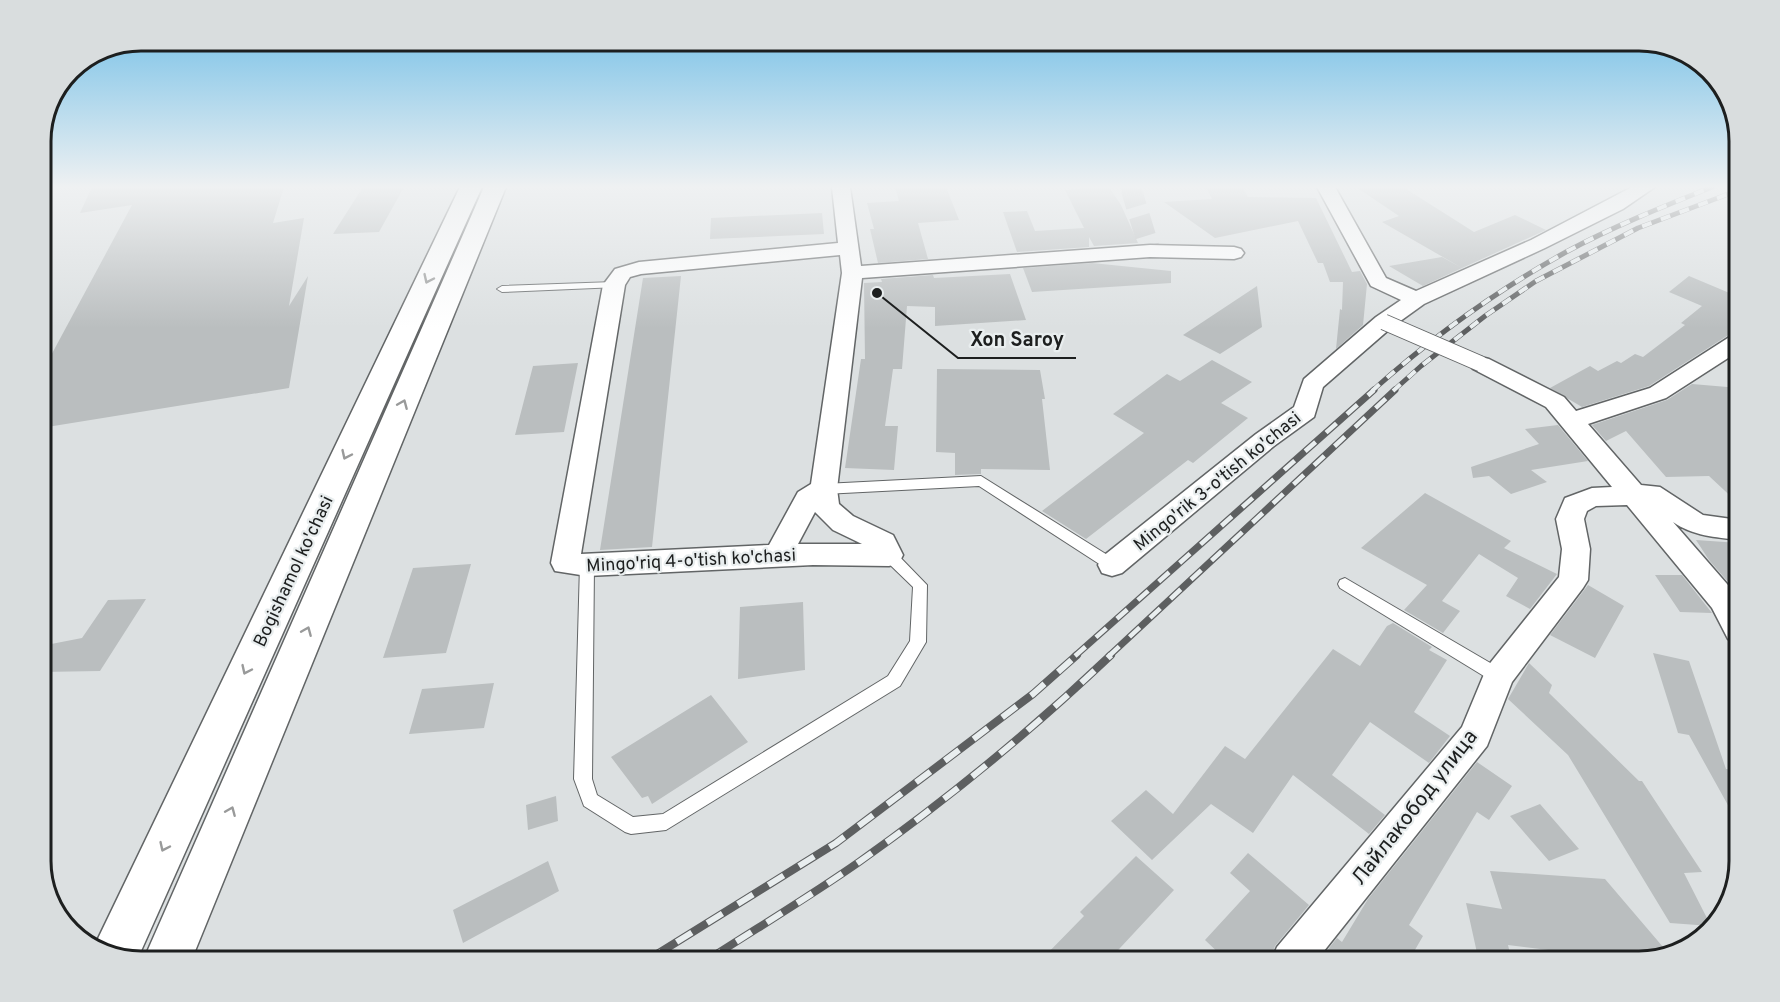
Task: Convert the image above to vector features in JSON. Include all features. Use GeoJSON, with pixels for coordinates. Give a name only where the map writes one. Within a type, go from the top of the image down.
{"type":"FeatureCollection","features":[{"type":"Feature","properties":{"kind":"main road","name":"Bogishamol ko'chasi"},"geometry":{"type":"LineString","coordinates":[[118,948],[449,234]]}},
{"type":"Feature","properties":{"kind":"main road","name":"Bogishamol ko'chasi"},"geometry":{"type":"LineString","coordinates":[[172,951],[475,234]]}},
{"type":"Feature","properties":{"kind":"street"},"geometry":{"type":"LineString","coordinates":[[846,234],[852,273],[824,489],[826,508],[843,523],[883,542],[889,555]]}},
{"type":"Feature","properties":{"kind":"street"},"geometry":{"type":"LineString","coordinates":[[1352,234],[1378,282],[1416,300]]}},
{"type":"Feature","properties":{"kind":"street","name":"Mingo'rik 3-o'tish ko'chasi"},"geometry":{"type":"LineString","coordinates":[[1112,565],[1265,440],[1305,411],[1312,384],[1384,322],[1416,300],[1558,234]]}},
{"type":"Feature","properties":{"kind":"street"},"geometry":{"type":"LineString","coordinates":[[614,285],[622,273],[639,268],[848,248]]}},
{"type":"Feature","properties":{"kind":"street"},"geometry":{"type":"LineString","coordinates":[[852,273],[1150,251],[1234,253]]}},
{"type":"Feature","properties":{"kind":"street","name":"Mingo'riq 4-o'tish ko'chasi"},"geometry":{"type":"LineString","coordinates":[[614,285],[565,563],[587,565],[836,553],[889,555]]}},
{"type":"Feature","properties":{"kind":"street"},"geometry":{"type":"LineString","coordinates":[[1384,322],[1481,364],[1555,402],[1631,493],[1656,518],[1723,600],[1729,611]]}},
{"type":"Feature","properties":{"kind":"street"},"geometry":{"type":"LineString","coordinates":[[1572,421],[1658,393],[1729,348]]}},
{"type":"Feature","properties":{"kind":"street"},"geometry":{"type":"LineString","coordinates":[[777,557],[808,499],[824,489]]}},
{"type":"Feature","properties":{"kind":"street","name":"Лайлакобод улица"},"geometry":{"type":"LineString","coordinates":[[1300,951],[1475,736],[1498,676],[1573,580],[1576,549],[1570,519],[1575,505],[1592,497],[1631,493],[1651,494],[1696,524],[1729,529]]}},
{"type":"Feature","properties":{"kind":"lane"},"geometry":{"type":"LineString","coordinates":[[502,289],[614,285]]}},
{"type":"Feature","properties":{"kind":"lane"},"geometry":{"type":"LineString","coordinates":[[824,489],[981,482],[1112,565]]}},
{"type":"Feature","properties":{"kind":"lane"},"geometry":{"type":"LineString","coordinates":[[587,565],[583,778],[590,800],[631,826],[666,822],[894,681],[918,642],[920,585],[889,555]]}},
{"type":"Feature","properties":{"kind":"lane"},"geometry":{"type":"LineString","coordinates":[[1345,585],[1498,676]]}},
{"type":"Feature","properties":{"kind":"building"},"geometry":{"type":"Polygon","coordinates":[[[117,234],[301,234],[289,306],[308,276],[289,388],[51,426],[51,355],[117,234]]]}},
{"type":"Feature","properties":{"kind":"building"},"geometry":{"type":"Polygon","coordinates":[[[710,234],[824,234],[710,239],[710,234]]]}},
{"type":"Feature","properties":{"kind":"building"},"geometry":{"type":"Polygon","coordinates":[[[871,234],[921,234],[928,259],[878,263],[871,234]]]}},
{"type":"Feature","properties":{"kind":"building"},"geometry":{"type":"Polygon","coordinates":[[[1011,234],[1134,234],[1138,243],[1094,246],[1089,237],[1089,247],[1017,252],[1011,234]]]}},
{"type":"Feature","properties":{"kind":"building"},"geometry":{"type":"Polygon","coordinates":[[[1209,234],[1236,234],[1215,238],[1209,234]]]}},
{"type":"Feature","properties":{"kind":"building"},"geometry":{"type":"Polygon","coordinates":[[[1304,234],[1333,234],[1352,272],[1360,271],[1367,284],[1363,325],[1336,349],[1340,309],[1342,310],[1343,282],[1330,282],[1323,263],[1318,263],[1304,234]]]}},
{"type":"Feature","properties":{"kind":"building"},"geometry":{"type":"Polygon","coordinates":[[[1402,234],[1538,234],[1462,268],[1402,234]]]}},
{"type":"Feature","properties":{"kind":"building"},"geometry":{"type":"Polygon","coordinates":[[[1442,257],[1462,268],[1423,286],[1389,266],[1442,257]]]}},
{"type":"Feature","properties":{"kind":"building"},"geometry":{"type":"Polygon","coordinates":[[[1092,263],[1171,271],[1171,283],[1032,292],[1023,268],[1092,263]]]}},
{"type":"Feature","properties":{"kind":"building"},"geometry":{"type":"Polygon","coordinates":[[[1010,274],[1026,320],[935,326],[935,307],[907,306],[902,369],[893,369],[885,426],[898,426],[894,470],[845,468],[861,359],[865,359],[864,283],[882,282],[881,279],[933,275],[934,278],[1010,274]]]}},
{"type":"Feature","properties":{"kind":"building"},"geometry":{"type":"Polygon","coordinates":[[[681,276],[652,547],[600,550],[643,278],[681,276]]]}},
{"type":"Feature","properties":{"kind":"building"},"geometry":{"type":"Polygon","coordinates":[[[1689,276],[1729,293],[1729,335],[1649,386],[1582,407],[1550,388],[1590,366],[1598,371],[1617,361],[1621,363],[1635,354],[1643,357],[1685,325],[1681,323],[1702,306],[1669,292],[1689,276]]]}},
{"type":"Feature","properties":{"kind":"building"},"geometry":{"type":"Polygon","coordinates":[[[1257,286],[1262,327],[1220,354],[1183,335],[1257,286]]]}},
{"type":"Feature","properties":{"kind":"building"},"geometry":{"type":"Polygon","coordinates":[[[1212,360],[1252,382],[1221,403],[1248,418],[1193,463],[1188,460],[1086,539],[1042,511],[1144,433],[1113,414],[1167,374],[1180,381],[1212,360]]]}},
{"type":"Feature","properties":{"kind":"building"},"geometry":{"type":"Polygon","coordinates":[[[578,363],[564,432],[515,435],[533,366],[578,363]]]}},
{"type":"Feature","properties":{"kind":"building"},"geometry":{"type":"Polygon","coordinates":[[[937,369],[1040,370],[1045,399],[1042,399],[1050,470],[981,469],[981,474],[955,475],[955,453],[936,452],[937,369]]]}},
{"type":"Feature","properties":{"kind":"building"},"geometry":{"type":"Polygon","coordinates":[[[1692,384],[1729,387],[1729,495],[1709,476],[1666,477],[1626,431],[1606,441],[1592,425],[1667,400],[1692,384]]]}},
{"type":"Feature","properties":{"kind":"building"},"geometry":{"type":"Polygon","coordinates":[[[1558,425],[1588,461],[1531,470],[1547,482],[1511,494],[1489,476],[1473,478],[1471,467],[1539,444],[1525,429],[1558,425]]]}},
{"type":"Feature","properties":{"kind":"building"},"geometry":{"type":"Polygon","coordinates":[[[1425,493],[1511,541],[1504,548],[1557,574],[1530,609],[1506,596],[1518,578],[1479,554],[1442,601],[1460,611],[1443,633],[1404,610],[1427,585],[1361,548],[1425,493]]]}},
{"type":"Feature","properties":{"kind":"building"},"geometry":{"type":"Polygon","coordinates":[[[1696,540],[1729,542],[1729,583],[1709,560],[1696,540]]]}},
{"type":"Feature","properties":{"kind":"building"},"geometry":{"type":"Polygon","coordinates":[[[471,564],[446,653],[383,658],[413,568],[471,564]]]}},
{"type":"Feature","properties":{"kind":"building"},"geometry":{"type":"Polygon","coordinates":[[[1655,575],[1682,575],[1712,613],[1680,612],[1655,575]]]}},
{"type":"Feature","properties":{"kind":"building"},"geometry":{"type":"Polygon","coordinates":[[[1588,585],[1624,606],[1595,658],[1550,635],[1588,585]]]}},
{"type":"Feature","properties":{"kind":"building"},"geometry":{"type":"Polygon","coordinates":[[[146,599],[100,671],[51,672],[51,644],[82,638],[108,600],[146,599]]]}},
{"type":"Feature","properties":{"kind":"building"},"geometry":{"type":"Polygon","coordinates":[[[803,602],[805,670],[738,679],[740,607],[803,602]]]}},
{"type":"Feature","properties":{"kind":"building"},"geometry":{"type":"Polygon","coordinates":[[[1393,623],[1432,647],[1429,650],[1447,660],[1414,712],[1450,736],[1429,763],[1370,722],[1332,775],[1385,815],[1369,834],[1293,775],[1253,833],[1211,804],[1152,860],[1111,821],[1146,790],[1173,814],[1225,746],[1245,759],[1333,649],[1360,666],[1387,626],[1393,623]]]}},
{"type":"Feature","properties":{"kind":"building"},"geometry":{"type":"Polygon","coordinates":[[[1653,653],[1689,661],[1726,769],[1729,769],[1729,807],[1689,735],[1678,733],[1653,653]]]}},
{"type":"Feature","properties":{"kind":"building"},"geometry":{"type":"Polygon","coordinates":[[[1529,663],[1552,685],[1549,693],[1639,781],[1642,781],[1702,872],[1684,873],[1708,919],[1703,925],[1670,923],[1568,755],[1508,699],[1529,663]]]}},
{"type":"Feature","properties":{"kind":"building"},"geometry":{"type":"Polygon","coordinates":[[[494,683],[484,728],[409,734],[422,689],[494,683]]]}},
{"type":"Feature","properties":{"kind":"building"},"geometry":{"type":"Polygon","coordinates":[[[711,695],[748,742],[652,804],[648,796],[642,798],[611,757],[711,695]]]}},
{"type":"Feature","properties":{"kind":"building"},"geometry":{"type":"Polygon","coordinates":[[[1477,762],[1512,786],[1489,820],[1477,812],[1409,925],[1423,936],[1414,951],[1327,951],[1337,938],[1342,942],[1368,899],[1477,762]]]}},
{"type":"Feature","properties":{"kind":"building"},"geometry":{"type":"Polygon","coordinates":[[[556,796],[558,821],[528,830],[526,805],[556,796]]]}},
{"type":"Feature","properties":{"kind":"building"},"geometry":{"type":"Polygon","coordinates":[[[1540,804],[1579,849],[1549,861],[1510,816],[1540,804]]]}},
{"type":"Feature","properties":{"kind":"building"},"geometry":{"type":"Polygon","coordinates":[[[1248,853],[1309,905],[1273,951],[1216,951],[1205,940],[1250,891],[1230,873],[1248,853]]]}},
{"type":"Feature","properties":{"kind":"building"},"geometry":{"type":"Polygon","coordinates":[[[1136,856],[1174,890],[1117,951],[1050,951],[1084,916],[1080,912],[1136,856]]]}},
{"type":"Feature","properties":{"kind":"building"},"geometry":{"type":"Polygon","coordinates":[[[548,861],[559,891],[463,943],[453,910],[548,861]]]}},
{"type":"Feature","properties":{"kind":"building"},"geometry":{"type":"Polygon","coordinates":[[[1490,871],[1605,879],[1663,947],[1639,951],[1557,951],[1508,945],[1509,951],[1477,951],[1466,903],[1502,909],[1490,871]]]}},
{"type":"Feature","properties":{"kind":"tunnel"},"geometry":{"type":"LineString","coordinates":[[1145,234],[1150,251]]}},
{"type":"Feature","properties":{"kind":"railway"},"geometry":{"type":"LineString","coordinates":[[1372,391],[1417,352],[1465,316],[1540,267],[1602,234]]}},
{"type":"Feature","properties":{"kind":"railway"},"geometry":{"type":"LineString","coordinates":[[1393,391],[1485,316],[1536,281],[1627,234]]}},
{"type":"Feature","properties":{"kind":"railway"},"geometry":{"type":"LineString","coordinates":[[1075,656],[1374,390]]}},
{"type":"Feature","properties":{"kind":"railway"},"geometry":{"type":"LineString","coordinates":[[1109,656],[1395,390]]}},
{"type":"Feature","properties":{"kind":"railway"},"geometry":{"type":"LineString","coordinates":[[662,951],[836,843],[1033,694],[1077,655]]}},
{"type":"Feature","properties":{"kind":"railway"},"geometry":{"type":"LineString","coordinates":[[722,951],[840,875],[925,814],[1020,737],[1111,655]]}},
{"type":"Feature","properties":{"kind":"place","name":"Xon Saroy"},"geometry":{"type":"Point","coordinates":[877,293]}}]}
